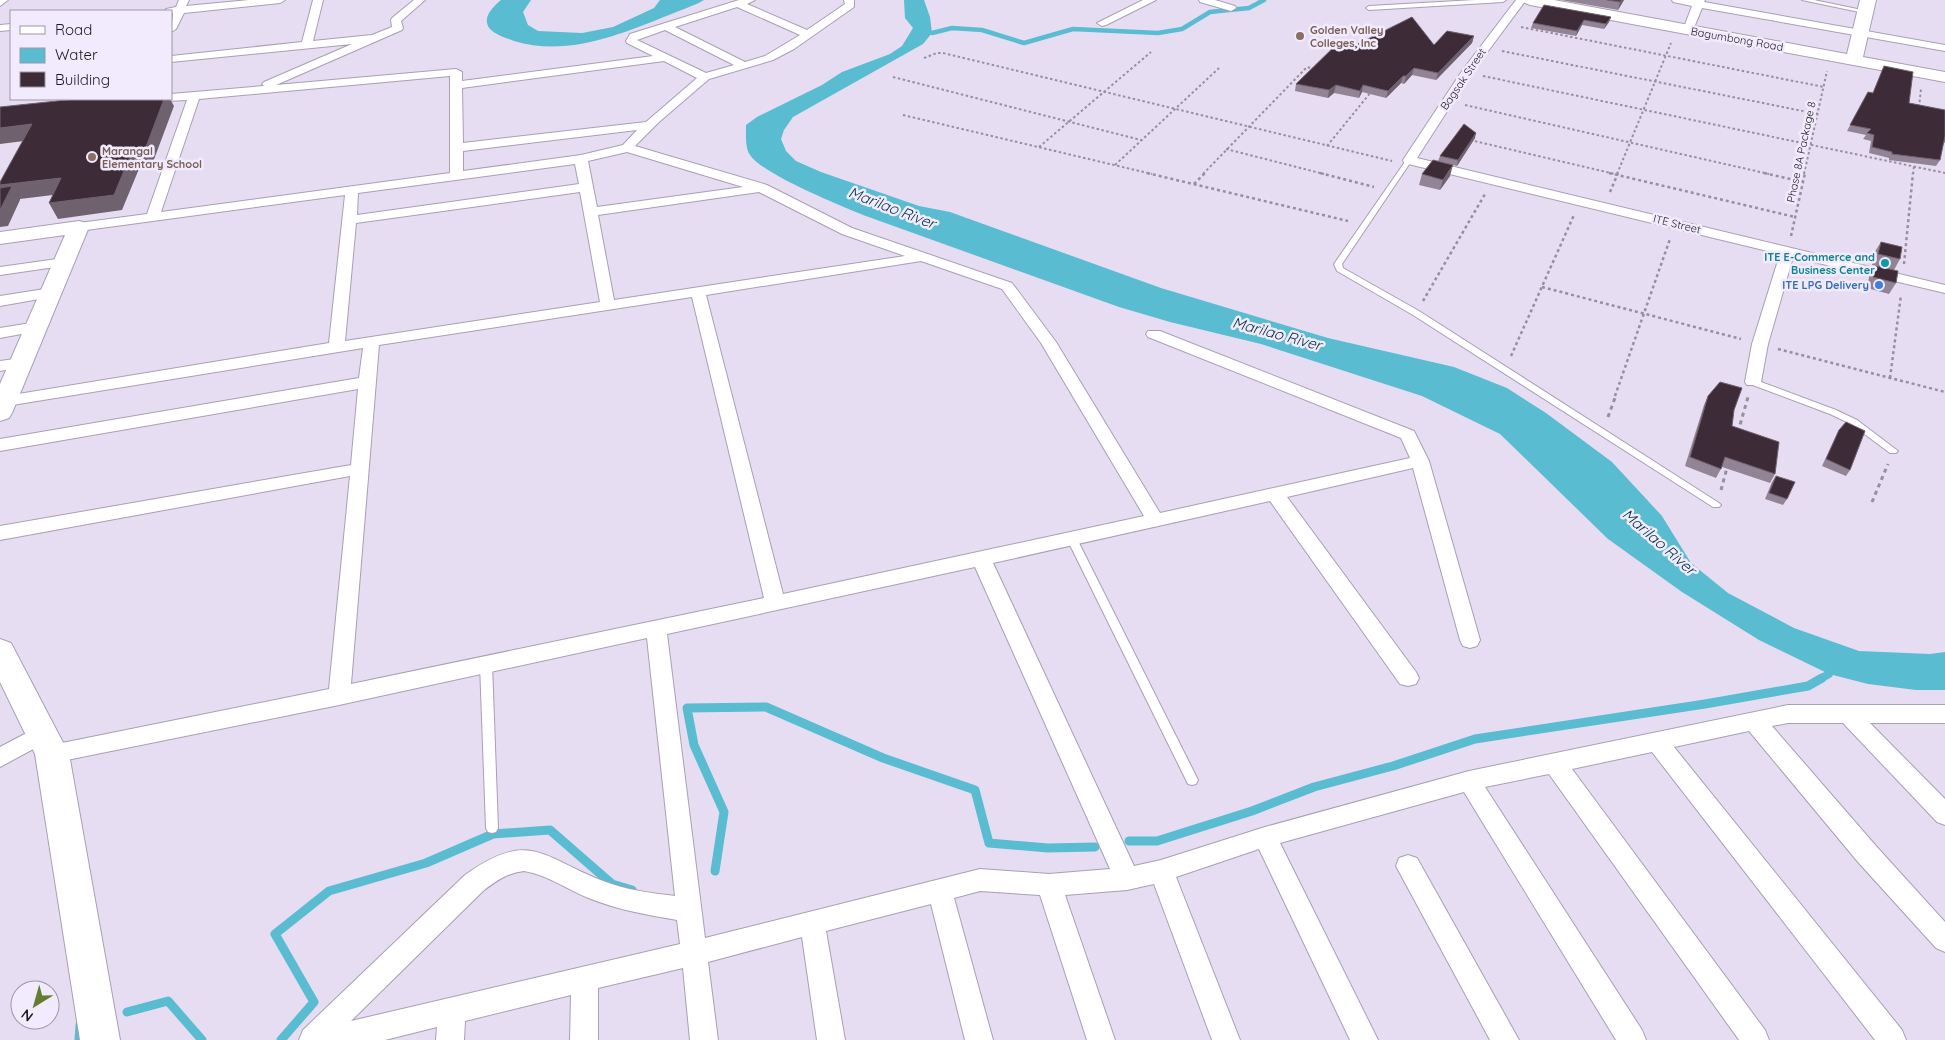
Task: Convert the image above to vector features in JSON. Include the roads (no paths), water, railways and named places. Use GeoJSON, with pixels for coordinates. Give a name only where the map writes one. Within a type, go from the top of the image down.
{"type":"FeatureCollection","features":[{"type":"Feature","properties":{"kind":"street"},"geometry":{"type":"LineString","coordinates":[[0,3],[3,0]]}},
{"type":"Feature","properties":{"kind":"street"},"geometry":{"type":"LineString","coordinates":[[172,26],[178,7],[280,0]]}},
{"type":"Feature","properties":{"kind":"street"},"geometry":{"type":"LineString","coordinates":[[307,45],[318,0]]}},
{"type":"Feature","properties":{"kind":"street"},"geometry":{"type":"LineString","coordinates":[[250,91],[398,28],[396,20],[420,0]]}},
{"type":"Feature","properties":{"kind":"street"},"geometry":{"type":"LineString","coordinates":[[705,77],[632,41],[634,36],[750,0]]}},
{"type":"Feature","properties":{"kind":"street"},"geometry":{"type":"LineString","coordinates":[[627,148],[649,125],[705,77],[769,58],[808,35],[850,5],[851,1],[849,0]]}},
{"type":"Feature","properties":{"kind":"street"},"geometry":{"type":"LineString","coordinates":[[1102,23],[1151,0]]}},
{"type":"Feature","properties":{"kind":"street"},"geometry":{"type":"LineString","coordinates":[[1204,0],[1231,8]]}},
{"type":"Feature","properties":{"kind":"street","name":"Bagsak Street"},"geometry":{"type":"LineString","coordinates":[[1407,162],[1466,73],[1520,0]]}},
{"type":"Feature","properties":{"kind":"street","name":"Bagumbong Road"},"geometry":{"type":"LineString","coordinates":[[1530,0],[1945,77]]}},
{"type":"Feature","properties":{"kind":"street"},"geometry":{"type":"LineString","coordinates":[[1677,0],[1699,2],[1945,48]]}},
{"type":"Feature","properties":{"kind":"street"},"geometry":{"type":"LineString","coordinates":[[1122,2],[1135,8]]}},
{"type":"Feature","properties":{"kind":"street"},"geometry":{"type":"LineString","coordinates":[[1683,29],[1699,2]]}},
{"type":"Feature","properties":{"kind":"street"},"geometry":{"type":"LineString","coordinates":[[738,4],[808,35]]}},
{"type":"Feature","properties":{"kind":"street"},"geometry":{"type":"LineString","coordinates":[[1854,60],[1866,5]]}},
{"type":"Feature","properties":{"kind":"street"},"geometry":{"type":"LineString","coordinates":[[665,26],[745,66]]}},
{"type":"Feature","properties":{"kind":"street"},"geometry":{"type":"LineString","coordinates":[[172,59],[378,38]]}},
{"type":"Feature","properties":{"kind":"street"},"geometry":{"type":"LineString","coordinates":[[456,85],[665,58]]}},
{"type":"Feature","properties":{"kind":"street"},"geometry":{"type":"LineString","coordinates":[[172,98],[456,72],[457,176]]}},
{"type":"Feature","properties":{"kind":"street"},"geometry":{"type":"LineString","coordinates":[[152,218],[194,96]]}},
{"type":"Feature","properties":{"kind":"street"},"geometry":{"type":"LineString","coordinates":[[456,148],[649,125]]}},
{"type":"Feature","properties":{"kind":"street"},"geometry":{"type":"LineString","coordinates":[[0,238],[581,159],[627,148],[762,188],[846,231],[1007,286],[1048,342],[1156,521]]}},
{"type":"Feature","properties":{"kind":"street"},"geometry":{"type":"LineString","coordinates":[[581,159],[608,306]]}},
{"type":"Feature","properties":{"kind":"street","name":"ITE Street"},"geometry":{"type":"LineString","coordinates":[[1407,162],[1493,180],[1945,289]]}},
{"type":"Feature","properties":{"kind":"street"},"geometry":{"type":"LineString","coordinates":[[349,220],[586,187]]}},
{"type":"Feature","properties":{"kind":"street"},"geometry":{"type":"LineString","coordinates":[[590,212],[762,188]]}},
{"type":"Feature","properties":{"kind":"street"},"geometry":{"type":"LineString","coordinates":[[336,347],[352,191]]}},
{"type":"Feature","properties":{"kind":"street"},"geometry":{"type":"LineString","coordinates":[[79,228],[37,327],[11,364],[2,405],[336,347],[921,257]]}},
{"type":"Feature","properties":{"kind":"street"},"geometry":{"type":"LineString","coordinates":[[1753,382],[1760,344],[1788,251]]}},
{"type":"Feature","properties":{"kind":"street"},"geometry":{"type":"LineString","coordinates":[[0,271],[64,262]]}},
{"type":"Feature","properties":{"kind":"street"},"geometry":{"type":"LineString","coordinates":[[698,292],[775,602]]}},
{"type":"Feature","properties":{"kind":"street"},"geometry":{"type":"LineString","coordinates":[[0,301],[51,293]]}},
{"type":"Feature","properties":{"kind":"street"},"geometry":{"type":"LineString","coordinates":[[0,333],[37,327]]}},
{"type":"Feature","properties":{"kind":"street"},"geometry":{"type":"LineString","coordinates":[[1154,334],[1408,435],[1420,461],[1470,640]]}},
{"type":"Feature","properties":{"kind":"street"},"geometry":{"type":"LineString","coordinates":[[339,696],[371,342]]}},
{"type":"Feature","properties":{"kind":"street"},"geometry":{"type":"LineString","coordinates":[[0,445],[368,382]]}},
{"type":"Feature","properties":{"kind":"street"},"geometry":{"type":"LineString","coordinates":[[0,758],[47,744],[339,696],[1156,521],[1420,461]]}},
{"type":"Feature","properties":{"kind":"street"},"geometry":{"type":"LineString","coordinates":[[0,533],[360,469]]}},
{"type":"Feature","properties":{"kind":"street"},"geometry":{"type":"LineString","coordinates":[[1275,494],[1408,678]]}},
{"type":"Feature","properties":{"kind":"street"},"geometry":{"type":"LineString","coordinates":[[981,558],[1127,878]]}},
{"type":"Feature","properties":{"kind":"street"},"geometry":{"type":"LineString","coordinates":[[656,628],[704,1040]]}},
{"type":"Feature","properties":{"kind":"street"},"geometry":{"type":"LineString","coordinates":[[0,651],[47,744],[100,1040]]}},
{"type":"Feature","properties":{"kind":"street"},"geometry":{"type":"LineString","coordinates":[[329,1040],[694,953],[980,880],[1049,885],[1127,878],[1160,871],[1265,837],[1469,781],[1658,743],[1788,714],[1945,714]]}},
{"type":"Feature","properties":{"kind":"street"},"geometry":{"type":"LineString","coordinates":[[1848,714],[1945,815]]}},
{"type":"Feature","properties":{"kind":"street"},"geometry":{"type":"LineString","coordinates":[[1755,722],[1867,854],[1945,940]]}},
{"type":"Feature","properties":{"kind":"street"},"geometry":{"type":"LineString","coordinates":[[1658,743],[1892,1040]]}},
{"type":"Feature","properties":{"kind":"street"},"geometry":{"type":"LineString","coordinates":[[1554,764],[1755,1040]]}},
{"type":"Feature","properties":{"kind":"street"},"geometry":{"type":"LineString","coordinates":[[1469,781],[1632,1040]]}},
{"type":"Feature","properties":{"kind":"street"},"geometry":{"type":"LineString","coordinates":[[1265,837],[1364,1040]]}},
{"type":"Feature","properties":{"kind":"street"},"geometry":{"type":"LineString","coordinates":[[313,1040],[474,883],[489,870],[512,860],[538,861],[599,891],[622,898],[689,910]]}},
{"type":"Feature","properties":{"kind":"street"},"geometry":{"type":"LineString","coordinates":[[1408,866],[1505,1040]]}},
{"type":"Feature","properties":{"kind":"street"},"geometry":{"type":"LineString","coordinates":[[1160,871],[1226,1040]]}},
{"type":"Feature","properties":{"kind":"street"},"geometry":{"type":"LineString","coordinates":[[1049,885],[1101,1040]]}},
{"type":"Feature","properties":{"kind":"street"},"geometry":{"type":"LineString","coordinates":[[940,890],[979,1040]]}},
{"type":"Feature","properties":{"kind":"street"},"geometry":{"type":"LineString","coordinates":[[812,923],[831,1040]]}},
{"type":"Feature","properties":{"kind":"street"},"geometry":{"type":"LineString","coordinates":[[584,1040],[585,979]]}},
{"type":"Feature","properties":{"kind":"street"},"geometry":{"type":"LineString","coordinates":[[450,1040],[452,1010]]}},
{"type":"Feature","properties":{"kind":"lane"},"geometry":{"type":"LineString","coordinates":[[1368,8],[1503,0]]}},
{"type":"Feature","properties":{"kind":"lane"},"geometry":{"type":"LineString","coordinates":[[1805,0],[1866,5]]}},
{"type":"Feature","properties":{"kind":"lane"},"geometry":{"type":"LineString","coordinates":[[1407,162],[1338,264],[1340,269],[1416,313],[1716,505]]}},
{"type":"Feature","properties":{"kind":"lane"},"geometry":{"type":"LineString","coordinates":[[1753,382],[1833,412],[1854,422],[1893,451]]}},
{"type":"Feature","properties":{"kind":"lane"},"geometry":{"type":"LineString","coordinates":[[1072,538],[1192,780]]}},
{"type":"Feature","properties":{"kind":"lane"},"geometry":{"type":"LineString","coordinates":[[486,664],[492,828]]}},
{"type":"Feature","properties":{"kind":"water"},"geometry":{"type":"Polygon","coordinates":[[[501,0],[531,0],[523,12],[528,25],[538,31],[582,33],[613,27],[654,8],[660,0],[704,0],[650,23],[593,42],[554,46],[514,41],[498,35],[490,29],[487,17],[501,0]]]}},
{"type":"Feature","properties":{"kind":"water","name":"Marilao River"},"geometry":{"type":"Polygon","coordinates":[[[904,0],[924,0],[930,17],[932,33],[923,44],[793,117],[784,130],[781,139],[786,151],[796,161],[821,172],[919,206],[950,212],[1161,288],[1328,338],[1454,367],[1507,388],[1546,413],[1612,462],[1662,516],[1691,563],[1728,593],[1794,628],[1859,651],[1930,654],[1945,652],[1945,690],[1916,690],[1868,684],[1829,674],[1759,640],[1682,592],[1608,539],[1500,434],[1422,396],[1261,344],[1170,322],[1119,307],[863,215],[803,189],[757,163],[747,149],[746,125],[757,117],[822,85],[842,72],[890,54],[902,46],[913,28],[905,18],[904,0]]]}},
{"type":"Feature","properties":{"kind":"waterway"},"geometry":{"type":"LineString","coordinates":[[932,33],[952,28],[982,30],[1024,43],[1073,29],[1158,33],[1182,29],[1210,12],[1249,8],[1264,0]]}},
{"type":"Feature","properties":{"kind":"waterway"},"geometry":{"type":"LineString","coordinates":[[1820,679],[1829,674],[1832,665]]}},
{"type":"Feature","properties":{"kind":"waterway"},"geometry":{"type":"LineString","coordinates":[[1129,841],[1157,841],[1252,811],[1314,787],[1393,766],[1475,739],[1705,704],[1808,686],[1822,678]]}},
{"type":"Feature","properties":{"kind":"waterway"},"geometry":{"type":"LineString","coordinates":[[715,871],[724,812],[694,745],[687,708],[766,707],[883,758],[975,790],[989,843],[1048,848],[1095,847]]}},
{"type":"Feature","properties":{"kind":"waterway"},"geometry":{"type":"LineString","coordinates":[[281,1040],[314,1002],[275,934],[329,891],[426,863],[493,834],[550,830],[612,884],[632,890]]}},
{"type":"Feature","properties":{"kind":"waterway"},"geometry":{"type":"LineString","coordinates":[[127,1012],[168,1001],[202,1040]]}},
{"type":"Feature","properties":{"kind":"waterway"},"geometry":{"type":"LineString","coordinates":[[79,1040],[80,1025]]}},
{"type":"Feature","properties":{"kind":"place","name":"Golden Valley Colleges, Inc"},"geometry":{"type":"Point","coordinates":[1300,36]}},
{"type":"Feature","properties":{"kind":"place","name":"Marangal Elementary School"},"geometry":{"type":"Point","coordinates":[92,157]}},
{"type":"Feature","properties":{"kind":"place","name":"ITE E-Commerce and Business Center"},"geometry":{"type":"Point","coordinates":[1885,263]}},
{"type":"Feature","properties":{"kind":"place","name":"ITE LPG Delivery"},"geometry":{"type":"Point","coordinates":[1879,285]}}]}
